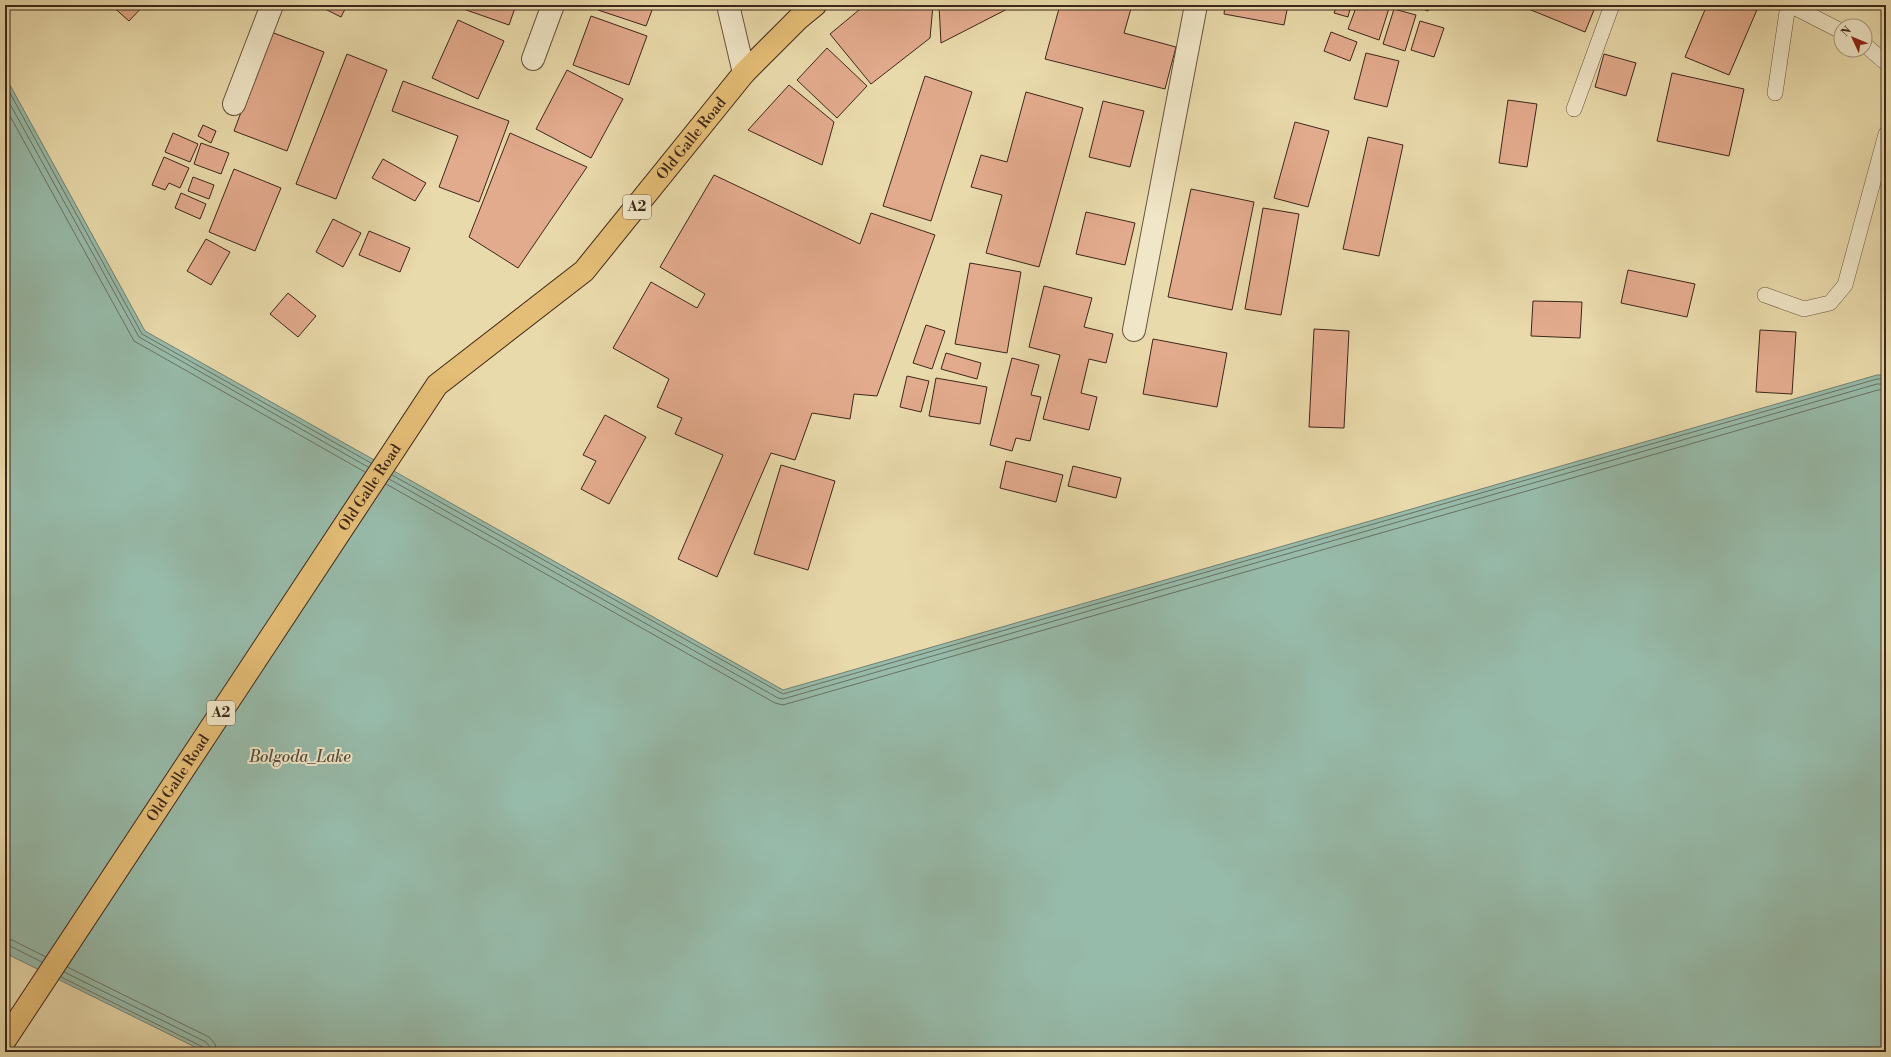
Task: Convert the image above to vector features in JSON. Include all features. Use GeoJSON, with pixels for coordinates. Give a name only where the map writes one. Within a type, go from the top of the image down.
{"type":"FeatureCollection","features":[{"type":"Feature","properties":{"kind":"highway","name":"Old Galle Road"},"geometry":{"type":"LineString","coordinates":[[5,1040],[437,385],[584,272],[744,73],[798,18],[815,5]]}},
{"type":"Feature","properties":{"kind":"street"},"geometry":{"type":"LineString","coordinates":[[234,104],[272,5]]}},
{"type":"Feature","properties":{"kind":"street"},"geometry":{"type":"LineString","coordinates":[[533,59],[552,5]]}},
{"type":"Feature","properties":{"kind":"street"},"geometry":{"type":"LineString","coordinates":[[728,5],[744,73]]}},
{"type":"Feature","properties":{"kind":"street"},"geometry":{"type":"LineString","coordinates":[[1134,330],[1196,5]]}},
{"type":"Feature","properties":{"kind":"lane"},"geometry":{"type":"LineString","coordinates":[[1574,108],[1612,5]]}},
{"type":"Feature","properties":{"kind":"lane"},"geometry":{"type":"LineString","coordinates":[[1775,93],[1789,5],[1833,27]]}},
{"type":"Feature","properties":{"kind":"lane"},"geometry":{"type":"LineString","coordinates":[[1873,51],[1886,62]]}},
{"type":"Feature","properties":{"kind":"lane"},"geometry":{"type":"LineString","coordinates":[[1765,295],[1804,309],[1830,303],[1845,285],[1886,134]]}},
{"type":"Feature","properties":{"kind":"water","name":"Bolgoda_Lake"},"geometry":{"type":"Polygon","coordinates":[[[5,76],[145,331],[783,690],[1877,375],[1886,375],[1886,1052],[205,1052],[5,953],[5,76]]]}},
{"type":"Feature","properties":{"kind":"building"},"geometry":{"type":"Polygon","coordinates":[[[111,5],[144,5],[129,21],[111,5]]]}},
{"type":"Feature","properties":{"kind":"building"},"geometry":{"type":"Polygon","coordinates":[[[317,5],[347,5],[341,17],[317,5]]]}},
{"type":"Feature","properties":{"kind":"building"},"geometry":{"type":"Polygon","coordinates":[[[452,5],[516,5],[509,25],[452,5]]]}},
{"type":"Feature","properties":{"kind":"building"},"geometry":{"type":"Polygon","coordinates":[[[600,5],[654,5],[646,26],[598,10],[600,5]]]}},
{"type":"Feature","properties":{"kind":"building"},"geometry":{"type":"Polygon","coordinates":[[[865,5],[933,5],[930,38],[871,84],[830,34],[865,5]]]}},
{"type":"Feature","properties":{"kind":"building"},"geometry":{"type":"Polygon","coordinates":[[[939,5],[1015,5],[941,43],[939,5]]]}},
{"type":"Feature","properties":{"kind":"building"},"geometry":{"type":"Polygon","coordinates":[[[1060,5],[1132,5],[1124,33],[1176,47],[1165,89],[1045,59],[1060,5]]]}},
{"type":"Feature","properties":{"kind":"building"},"geometry":{"type":"Polygon","coordinates":[[[1225,5],[1288,5],[1284,25],[1224,14],[1225,5]]]}},
{"type":"Feature","properties":{"kind":"building"},"geometry":{"type":"Polygon","coordinates":[[[1337,5],[1351,5],[1348,17],[1334,13],[1337,5]]]}},
{"type":"Feature","properties":{"kind":"building"},"geometry":{"type":"Polygon","coordinates":[[[1357,5],[1390,5],[1379,40],[1348,29],[1357,5]]]}},
{"type":"Feature","properties":{"kind":"building"},"geometry":{"type":"Polygon","coordinates":[[[1411,5],[1431,5],[1428,11],[1411,5]]]}},
{"type":"Feature","properties":{"kind":"building"},"geometry":{"type":"Polygon","coordinates":[[[1527,5],[1596,5],[1585,32],[1526,8],[1527,5]]]}},
{"type":"Feature","properties":{"kind":"building"},"geometry":{"type":"Polygon","coordinates":[[[1707,5],[1759,5],[1729,75],[1685,57],[1707,5]]]}},
{"type":"Feature","properties":{"kind":"building"},"geometry":{"type":"Polygon","coordinates":[[[1394,9],[1416,15],[1405,51],[1383,44],[1394,9]]]}},
{"type":"Feature","properties":{"kind":"building"},"geometry":{"type":"Polygon","coordinates":[[[591,16],[647,36],[629,85],[573,65],[591,16]]]}},
{"type":"Feature","properties":{"kind":"building"},"geometry":{"type":"Polygon","coordinates":[[[458,20],[504,41],[478,99],[432,78],[458,20]]]}},
{"type":"Feature","properties":{"kind":"building"},"geometry":{"type":"Polygon","coordinates":[[[1420,21],[1444,28],[1434,57],[1411,50],[1420,21]]]}},
{"type":"Feature","properties":{"kind":"building"},"geometry":{"type":"Polygon","coordinates":[[[271,32],[324,52],[287,151],[234,131],[271,32]]]}},
{"type":"Feature","properties":{"kind":"building"},"geometry":{"type":"Polygon","coordinates":[[[1331,32],[1357,42],[1350,61],[1324,51],[1331,32]]]}},
{"type":"Feature","properties":{"kind":"building"},"geometry":{"type":"Polygon","coordinates":[[[827,48],[867,86],[837,118],[797,80],[827,48]]]}},
{"type":"Feature","properties":{"kind":"building"},"geometry":{"type":"Polygon","coordinates":[[[1366,53],[1399,61],[1387,107],[1354,99],[1366,53]]]}},
{"type":"Feature","properties":{"kind":"building"},"geometry":{"type":"Polygon","coordinates":[[[347,54],[387,70],[336,199],[296,184],[347,54]]]}},
{"type":"Feature","properties":{"kind":"building"},"geometry":{"type":"Polygon","coordinates":[[[1604,54],[1636,63],[1626,96],[1595,87],[1604,54]]]}},
{"type":"Feature","properties":{"kind":"building"},"geometry":{"type":"Polygon","coordinates":[[[567,70],[623,99],[591,158],[536,129],[567,70]]]}},
{"type":"Feature","properties":{"kind":"building"},"geometry":{"type":"Polygon","coordinates":[[[1672,73],[1744,89],[1729,156],[1657,141],[1672,73]]]}},
{"type":"Feature","properties":{"kind":"building"},"geometry":{"type":"Polygon","coordinates":[[[925,76],[972,92],[931,221],[883,206],[925,76]]]}},
{"type":"Feature","properties":{"kind":"building"},"geometry":{"type":"Polygon","coordinates":[[[403,81],[509,121],[479,202],[439,187],[458,136],[392,111],[403,81]]]}},
{"type":"Feature","properties":{"kind":"building"},"geometry":{"type":"Polygon","coordinates":[[[789,85],[834,122],[822,165],[748,130],[789,85]]]}},
{"type":"Feature","properties":{"kind":"building"},"geometry":{"type":"Polygon","coordinates":[[[1026,92],[1083,108],[1039,267],[986,253],[1002,195],[971,187],[981,155],[1007,162],[1026,92]]]}},
{"type":"Feature","properties":{"kind":"building"},"geometry":{"type":"Polygon","coordinates":[[[1508,100],[1537,104],[1527,167],[1499,163],[1508,100]]]}},
{"type":"Feature","properties":{"kind":"building"},"geometry":{"type":"Polygon","coordinates":[[[1103,101],[1144,111],[1130,167],[1089,157],[1103,101]]]}},
{"type":"Feature","properties":{"kind":"building"},"geometry":{"type":"Polygon","coordinates":[[[1295,122],[1329,131],[1308,207],[1274,198],[1295,122]]]}},
{"type":"Feature","properties":{"kind":"building"},"geometry":{"type":"Polygon","coordinates":[[[203,125],[216,131],[211,143],[198,136],[203,125]]]}},
{"type":"Feature","properties":{"kind":"building"},"geometry":{"type":"Polygon","coordinates":[[[173,133],[198,144],[190,162],[165,152],[173,133]]]}},
{"type":"Feature","properties":{"kind":"building"},"geometry":{"type":"Polygon","coordinates":[[[510,133],[587,167],[518,268],[469,237],[510,133]]]}},
{"type":"Feature","properties":{"kind":"building"},"geometry":{"type":"Polygon","coordinates":[[[1368,137],[1403,145],[1379,256],[1343,249],[1368,137]]]}},
{"type":"Feature","properties":{"kind":"building"},"geometry":{"type":"Polygon","coordinates":[[[201,143],[229,153],[221,174],[194,164],[201,143]]]}},
{"type":"Feature","properties":{"kind":"building"},"geometry":{"type":"Polygon","coordinates":[[[164,157],[189,168],[180,188],[169,183],[165,190],[152,185],[164,157]]]}},
{"type":"Feature","properties":{"kind":"building"},"geometry":{"type":"Polygon","coordinates":[[[383,159],[426,183],[415,201],[372,178],[383,159]]]}},
{"type":"Feature","properties":{"kind":"building"},"geometry":{"type":"Polygon","coordinates":[[[234,169],[281,188],[255,251],[209,232],[234,169]]]}},
{"type":"Feature","properties":{"kind":"building"},"geometry":{"type":"Polygon","coordinates":[[[714,175],[860,244],[871,213],[935,235],[877,396],[854,394],[850,419],[812,413],[795,460],[771,453],[717,577],[678,559],[723,455],[675,434],[682,418],[657,407],[669,379],[613,348],[651,282],[697,308],[705,294],[660,267],[714,175]]]}},
{"type":"Feature","properties":{"kind":"building"},"geometry":{"type":"Polygon","coordinates":[[[193,177],[214,185],[209,199],[188,191],[193,177]]]}},
{"type":"Feature","properties":{"kind":"building"},"geometry":{"type":"Polygon","coordinates":[[[1191,189],[1254,202],[1232,310],[1168,297],[1191,189]]]}},
{"type":"Feature","properties":{"kind":"building"},"geometry":{"type":"Polygon","coordinates":[[[181,193],[206,204],[200,219],[175,208],[181,193]]]}},
{"type":"Feature","properties":{"kind":"building"},"geometry":{"type":"Polygon","coordinates":[[[1263,208],[1299,214],[1281,315],[1245,309],[1263,208]]]}},
{"type":"Feature","properties":{"kind":"building"},"geometry":{"type":"Polygon","coordinates":[[[1086,212],[1135,223],[1125,265],[1076,254],[1086,212]]]}},
{"type":"Feature","properties":{"kind":"building"},"geometry":{"type":"Polygon","coordinates":[[[333,219],[361,233],[343,267],[316,252],[333,219]]]}},
{"type":"Feature","properties":{"kind":"building"},"geometry":{"type":"Polygon","coordinates":[[[369,231],[410,248],[400,272],[359,255],[369,231]]]}},
{"type":"Feature","properties":{"kind":"building"},"geometry":{"type":"Polygon","coordinates":[[[206,239],[230,252],[211,285],[187,271],[206,239]]]}},
{"type":"Feature","properties":{"kind":"building"},"geometry":{"type":"Polygon","coordinates":[[[970,263],[1021,272],[1007,353],[955,344],[970,263]]]}},
{"type":"Feature","properties":{"kind":"building"},"geometry":{"type":"Polygon","coordinates":[[[1628,270],[1695,284],[1687,317],[1621,303],[1628,270]]]}},
{"type":"Feature","properties":{"kind":"building"},"geometry":{"type":"Polygon","coordinates":[[[1044,286],[1092,298],[1084,327],[1113,334],[1106,363],[1089,359],[1081,393],[1097,397],[1089,430],[1043,419],[1060,355],[1029,347],[1044,286]]]}},
{"type":"Feature","properties":{"kind":"building"},"geometry":{"type":"Polygon","coordinates":[[[288,293],[316,316],[298,337],[270,314],[288,293]]]}},
{"type":"Feature","properties":{"kind":"building"},"geometry":{"type":"Polygon","coordinates":[[[1533,301],[1582,302],[1580,338],[1531,336],[1533,301]]]}},
{"type":"Feature","properties":{"kind":"building"},"geometry":{"type":"Polygon","coordinates":[[[926,325],[945,331],[932,369],[913,363],[926,325]]]}},
{"type":"Feature","properties":{"kind":"building"},"geometry":{"type":"Polygon","coordinates":[[[1314,329],[1349,331],[1344,428],[1309,427],[1314,329]]]}},
{"type":"Feature","properties":{"kind":"building"},"geometry":{"type":"Polygon","coordinates":[[[1760,330],[1796,332],[1792,394],[1756,392],[1760,330]]]}},
{"type":"Feature","properties":{"kind":"building"},"geometry":{"type":"Polygon","coordinates":[[[1153,339],[1227,353],[1217,407],[1143,394],[1153,339]]]}},
{"type":"Feature","properties":{"kind":"building"},"geometry":{"type":"Polygon","coordinates":[[[946,353],[981,363],[977,379],[941,369],[946,353]]]}},
{"type":"Feature","properties":{"kind":"building"},"geometry":{"type":"Polygon","coordinates":[[[1012,358],[1039,365],[1031,395],[1041,397],[1030,441],[1016,438],[1012,451],[990,445],[1012,358]]]}},
{"type":"Feature","properties":{"kind":"building"},"geometry":{"type":"Polygon","coordinates":[[[907,376],[929,381],[921,412],[900,407],[907,376]]]}},
{"type":"Feature","properties":{"kind":"building"},"geometry":{"type":"Polygon","coordinates":[[[936,378],[987,387],[980,424],[929,416],[936,378]]]}},
{"type":"Feature","properties":{"kind":"building"},"geometry":{"type":"Polygon","coordinates":[[[605,415],[646,437],[609,504],[581,489],[596,461],[583,455],[605,415]]]}},
{"type":"Feature","properties":{"kind":"building"},"geometry":{"type":"Polygon","coordinates":[[[1006,461],[1063,475],[1056,502],[1000,488],[1006,461]]]}},
{"type":"Feature","properties":{"kind":"building"},"geometry":{"type":"Polygon","coordinates":[[[781,465],[835,481],[808,570],[754,554],[781,465]]]}},
{"type":"Feature","properties":{"kind":"building"},"geometry":{"type":"Polygon","coordinates":[[[1073,466],[1121,478],[1116,498],[1068,486],[1073,466]]]}}]}
